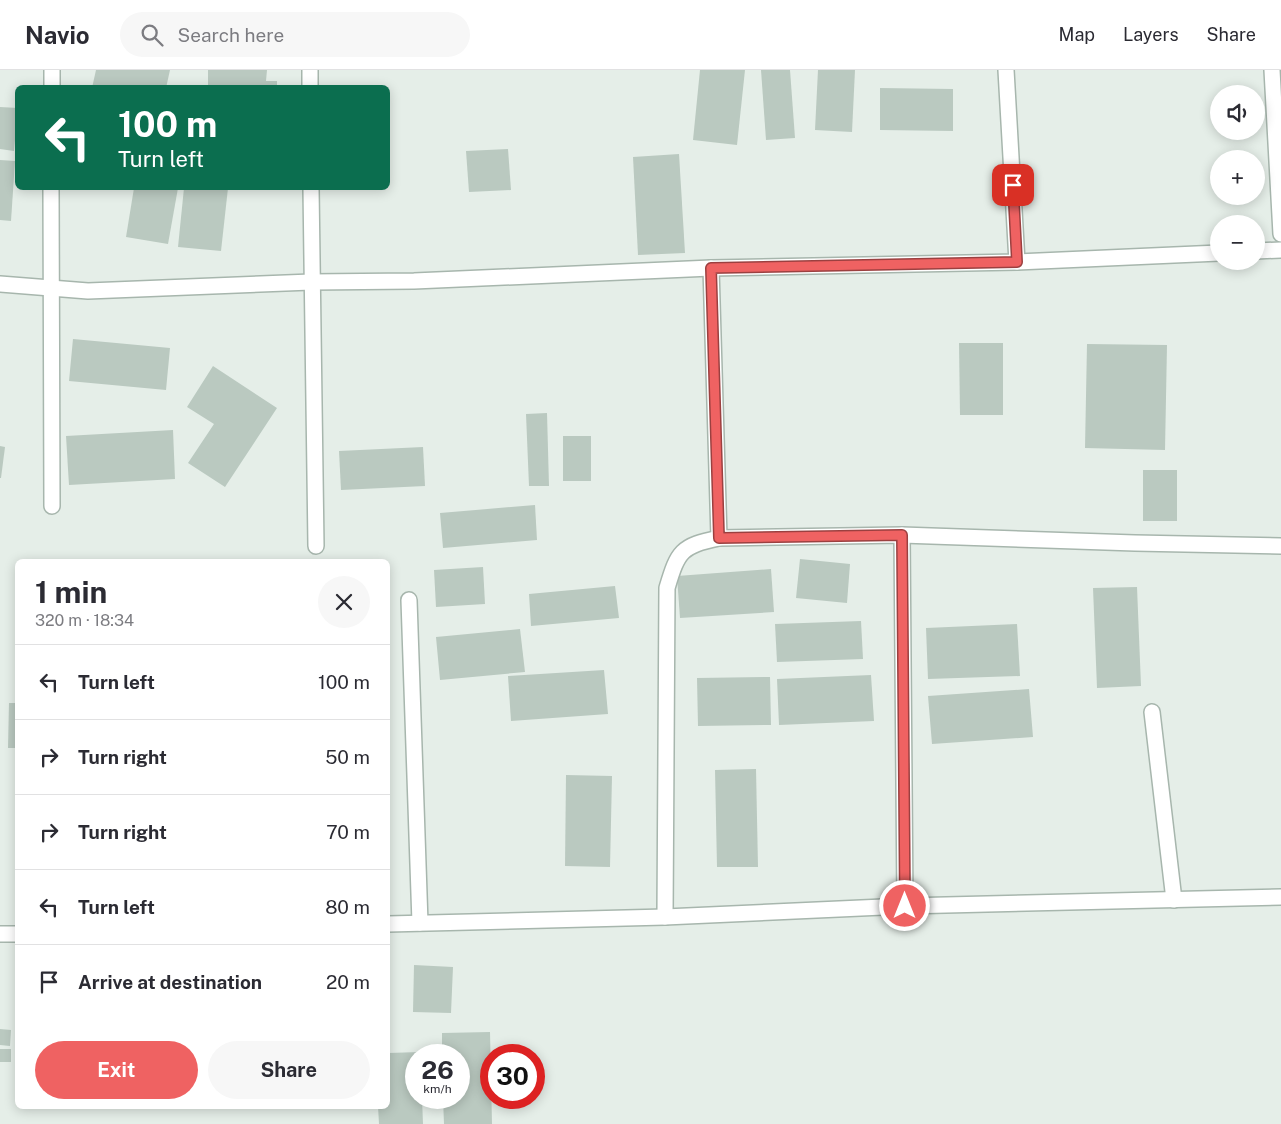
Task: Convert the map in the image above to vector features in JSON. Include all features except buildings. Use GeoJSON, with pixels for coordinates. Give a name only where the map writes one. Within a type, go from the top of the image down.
{"type":"FeatureCollection","features":[{"type":"Feature","properties":{"kind":"street"},"geometry":{"type":"LineString","coordinates":[[52,70],[52,85]]}},
{"type":"Feature","properties":{"kind":"street"},"geometry":{"type":"LineString","coordinates":[[310,70],[310,85]]}},
{"type":"Feature","properties":{"kind":"street"},"geometry":{"type":"LineString","coordinates":[[1006,70],[1017,262]]}},
{"type":"Feature","properties":{"kind":"street"},"geometry":{"type":"LineString","coordinates":[[1272,70],[1281,234]]}},
{"type":"Feature","properties":{"kind":"street"},"geometry":{"type":"LineString","coordinates":[[51,190],[52,506]]}},
{"type":"Feature","properties":{"kind":"street"},"geometry":{"type":"LineString","coordinates":[[310,190],[316,546]]}},
{"type":"Feature","properties":{"kind":"street"},"geometry":{"type":"LineString","coordinates":[[1265,251],[1281,250]]}},
{"type":"Feature","properties":{"kind":"street"},"geometry":{"type":"LineString","coordinates":[[0,284],[88,291],[311,282],[414,281],[711,268],[1017,262],[1210,253]]}},
{"type":"Feature","properties":{"kind":"street"},"geometry":{"type":"LineString","coordinates":[[711,268],[719,538]]}},
{"type":"Feature","properties":{"kind":"street"},"geometry":{"type":"LineString","coordinates":[[902,535],[905,906]]}},
{"type":"Feature","properties":{"kind":"street"},"geometry":{"type":"LineString","coordinates":[[665,917],[667,588],[675,559],[693,544],[719,538],[902,535],[1281,546]]}},
{"type":"Feature","properties":{"kind":"street"},"geometry":{"type":"LineString","coordinates":[[409,600],[420,923]]}},
{"type":"Feature","properties":{"kind":"street"},"geometry":{"type":"LineString","coordinates":[[1152,712],[1174,900]]}},
{"type":"Feature","properties":{"kind":"street"},"geometry":{"type":"LineString","coordinates":[[390,924],[665,917],[905,906],[1281,897]]}},
{"type":"Feature","properties":{"kind":"street"},"geometry":{"type":"LineString","coordinates":[[0,934],[15,934]]}},
{"type":"Feature","properties":{"kind":"route"},"geometry":{"type":"LineString","coordinates":[[905,906],[902,535],[719,538],[711,268],[1017,262],[1013,185]]}}]}
